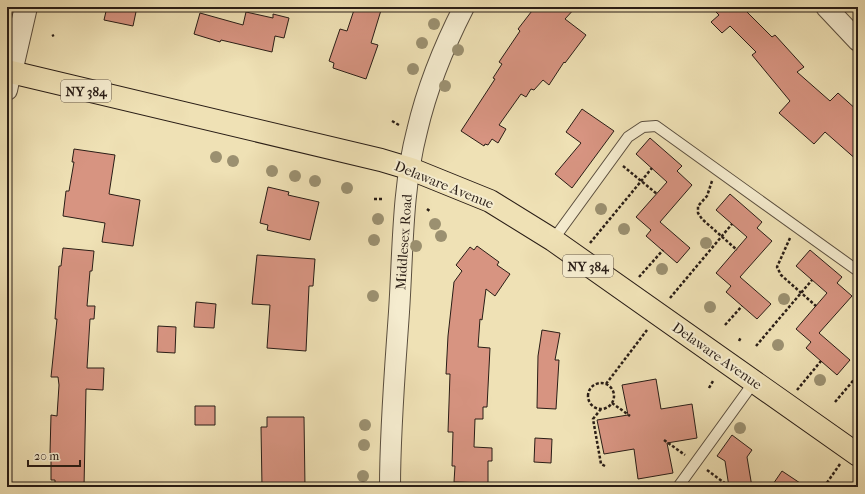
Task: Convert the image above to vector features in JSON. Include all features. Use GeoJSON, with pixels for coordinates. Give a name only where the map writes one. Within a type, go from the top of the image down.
{"type":"FeatureCollection","features":[{"type":"Feature","properties":{"kind":"main road","name":"Delaware Avenue"},"geometry":{"type":"LineString","coordinates":[[8,76],[381,160],[411,169],[490,201],[553,240],[858,455]]}},
{"type":"Feature","properties":{"kind":"street"},"geometry":{"type":"LineString","coordinates":[[8,76],[26,7]]}},
{"type":"Feature","properties":{"kind":"street","name":"Middlesex Road"},"geometry":{"type":"LineString","coordinates":[[390,487],[391,424],[407,194],[416,132],[434,74],[464,7]]}},
{"type":"Feature","properties":{"kind":"street"},"geometry":{"type":"LineString","coordinates":[[826,7],[858,41]]}},
{"type":"Feature","properties":{"kind":"lane"},"geometry":{"type":"LineString","coordinates":[[553,240],[628,137],[643,127],[656,126],[858,271]]}},
{"type":"Feature","properties":{"kind":"lane"},"geometry":{"type":"LineString","coordinates":[[678,487],[754,382]]}},
{"type":"Feature","properties":{"kind":"path"},"geometry":{"type":"LineString","coordinates":[[392,121],[402,126]]}},
{"type":"Feature","properties":{"kind":"path"},"geometry":{"type":"LineString","coordinates":[[618,162],[656,194]]}},
{"type":"Feature","properties":{"kind":"path"},"geometry":{"type":"LineString","coordinates":[[593,239],[652,168]]}},
{"type":"Feature","properties":{"kind":"path"},"geometry":{"type":"LineString","coordinates":[[711,183],[707,196],[698,206],[698,213],[702,220],[737,250]]}},
{"type":"Feature","properties":{"kind":"path"},"geometry":{"type":"LineString","coordinates":[[374,199],[382,199]]}},
{"type":"Feature","properties":{"kind":"path"},"geometry":{"type":"LineString","coordinates":[[427,209],[432,212]]}},
{"type":"Feature","properties":{"kind":"path"},"geometry":{"type":"LineString","coordinates":[[672,295],[732,224]]}},
{"type":"Feature","properties":{"kind":"path"},"geometry":{"type":"LineString","coordinates":[[790,238],[777,268],[781,275],[816,306]]}},
{"type":"Feature","properties":{"kind":"path"},"geometry":{"type":"LineString","coordinates":[[642,274],[663,250]]}},
{"type":"Feature","properties":{"kind":"path"},"geometry":{"type":"LineString","coordinates":[[756,346],[812,280]]}},
{"type":"Feature","properties":{"kind":"path"},"geometry":{"type":"LineString","coordinates":[[725,325],[742,306]]}},
{"type":"Feature","properties":{"kind":"path"},"geometry":{"type":"LineString","coordinates":[[858,315],[856,323],[858,326]]}},
{"type":"Feature","properties":{"kind":"path"},"geometry":{"type":"LineString","coordinates":[[600,409],[593,406],[589,395],[595,385],[606,384],[643,334]]}},
{"type":"Feature","properties":{"kind":"path"},"geometry":{"type":"LineString","coordinates":[[801,385],[821,361]]}},
{"type":"Feature","properties":{"kind":"path"},"geometry":{"type":"LineString","coordinates":[[835,402],[858,375]]}},
{"type":"Feature","properties":{"kind":"path"},"geometry":{"type":"LineString","coordinates":[[709,388],[713,381]]}},
{"type":"Feature","properties":{"kind":"path"},"geometry":{"type":"LineString","coordinates":[[605,466],[601,464],[593,419],[600,409],[609,406],[612,403],[614,395],[613,391],[606,384]]}},
{"type":"Feature","properties":{"kind":"path"},"geometry":{"type":"LineString","coordinates":[[612,403],[630,416]]}},
{"type":"Feature","properties":{"kind":"path"},"geometry":{"type":"LineString","coordinates":[[664,440],[676,449]]}},
{"type":"Feature","properties":{"kind":"path"},"geometry":{"type":"LineString","coordinates":[[824,487],[837,468]]}},
{"type":"Feature","properties":{"kind":"path"},"geometry":{"type":"LineString","coordinates":[[711,473],[726,484]]}},
{"type":"Feature","properties":{"kind":"building"},"geometry":{"type":"Polygon","coordinates":[[[107,7],[137,7],[133,26],[104,20],[107,7]]]}},
{"type":"Feature","properties":{"kind":"building"},"geometry":{"type":"Polygon","coordinates":[[[355,7],[382,7],[371,43],[378,45],[366,79],[333,68],[334,63],[329,61],[340,29],[347,31],[355,7]]]}},
{"type":"Feature","properties":{"kind":"building"},"geometry":{"type":"Polygon","coordinates":[[[535,7],[576,7],[565,19],[586,35],[565,63],[564,62],[549,85],[543,80],[534,90],[531,89],[526,97],[521,94],[499,125],[506,129],[498,143],[492,139],[488,145],[485,144],[484,146],[461,131],[495,79],[493,78],[502,64],[499,62],[520,31],[518,29],[535,7]]]}},
{"type":"Feature","properties":{"kind":"building"},"geometry":{"type":"Polygon","coordinates":[[[711,7],[742,7],[772,37],[775,35],[804,67],[797,72],[830,101],[838,93],[858,111],[858,161],[825,132],[814,144],[779,113],[790,101],[752,55],[756,52],[730,26],[722,33],[711,22],[719,15],[711,7]]]}},
{"type":"Feature","properties":{"kind":"building"},"geometry":{"type":"Polygon","coordinates":[[[246,12],[273,18],[273,14],[289,18],[284,38],[275,36],[272,52],[221,40],[220,42],[194,34],[200,13],[243,25],[246,12]]]}},
{"type":"Feature","properties":{"kind":"building"},"geometry":{"type":"Polygon","coordinates":[[[582,109],[614,131],[572,188],[555,174],[581,143],[566,132],[582,109]]]}},
{"type":"Feature","properties":{"kind":"building"},"geometry":{"type":"Polygon","coordinates":[[[650,138],[682,166],[677,171],[692,185],[660,222],[690,248],[677,263],[646,236],[651,230],[636,217],[667,182],[636,154],[650,138]]]}},
{"type":"Feature","properties":{"kind":"building"},"geometry":{"type":"Polygon","coordinates":[[[74,149],[115,155],[109,194],[140,200],[133,246],[102,242],[105,223],[63,216],[66,191],[69,191],[74,162],[72,162],[74,149]]]}},
{"type":"Feature","properties":{"kind":"building"},"geometry":{"type":"Polygon","coordinates":[[[268,187],[289,192],[288,195],[319,202],[310,240],[267,230],[268,225],[260,223],[268,187]]]}},
{"type":"Feature","properties":{"kind":"building"},"geometry":{"type":"Polygon","coordinates":[[[730,194],[762,222],[757,228],[772,241],[740,277],[771,304],[757,319],[726,292],[731,286],[716,273],[747,237],[716,210],[730,194]]]}},
{"type":"Feature","properties":{"kind":"building"},"geometry":{"type":"Polygon","coordinates":[[[477,246],[499,262],[497,265],[510,274],[495,296],[486,289],[482,320],[480,319],[478,347],[490,348],[487,407],[483,407],[483,419],[475,419],[474,447],[492,448],[492,461],[488,461],[488,483],[454,482],[455,466],[452,466],[453,432],[448,432],[450,374],[446,374],[448,336],[454,282],[462,271],[456,265],[470,247],[474,250],[477,246]]]}},
{"type":"Feature","properties":{"kind":"building"},"geometry":{"type":"Polygon","coordinates":[[[63,248],[94,251],[92,271],[90,271],[87,306],[95,306],[94,319],[90,319],[87,368],[104,368],[103,390],[86,389],[84,487],[55,487],[55,480],[51,480],[51,415],[57,416],[59,385],[58,377],[51,377],[57,319],[55,319],[59,266],[61,266],[63,248]]]}},
{"type":"Feature","properties":{"kind":"building"},"geometry":{"type":"Polygon","coordinates":[[[810,250],[842,277],[837,283],[852,296],[819,333],[850,360],[837,375],[806,348],[811,342],[796,329],[827,293],[796,266],[810,250]]]}},
{"type":"Feature","properties":{"kind":"building"},"geometry":{"type":"Polygon","coordinates":[[[257,255],[315,259],[313,286],[309,286],[306,351],[267,348],[270,305],[252,304],[257,255]]]}},
{"type":"Feature","properties":{"kind":"building"},"geometry":{"type":"Polygon","coordinates":[[[196,302],[216,304],[214,328],[194,327],[196,302]]]}},
{"type":"Feature","properties":{"kind":"building"},"geometry":{"type":"Polygon","coordinates":[[[158,326],[176,327],[175,353],[157,352],[158,326]]]}},
{"type":"Feature","properties":{"kind":"building"},"geometry":{"type":"Polygon","coordinates":[[[542,330],[560,333],[555,360],[559,360],[556,409],[537,408],[538,356],[542,330]]]}},
{"type":"Feature","properties":{"kind":"building"},"geometry":{"type":"Polygon","coordinates":[[[656,379],[661,409],[692,404],[697,438],[667,443],[673,473],[638,479],[634,449],[604,454],[597,420],[628,415],[622,385],[656,379]]]}},
{"type":"Feature","properties":{"kind":"building"},"geometry":{"type":"Polygon","coordinates":[[[195,406],[215,406],[215,425],[195,425],[195,406]]]}},
{"type":"Feature","properties":{"kind":"building"},"geometry":{"type":"Polygon","coordinates":[[[267,417],[304,417],[305,487],[262,487],[261,427],[267,427],[267,417]]]}},
{"type":"Feature","properties":{"kind":"building"},"geometry":{"type":"Polygon","coordinates":[[[732,435],[752,450],[747,457],[752,487],[729,487],[725,461],[717,456],[732,435]]]}},
{"type":"Feature","properties":{"kind":"building"},"geometry":{"type":"Polygon","coordinates":[[[535,438],[552,439],[551,463],[534,462],[535,438]]]}},
{"type":"Feature","properties":{"kind":"building"},"geometry":{"type":"Polygon","coordinates":[[[782,471],[806,487],[771,487],[782,471]]]}}]}
